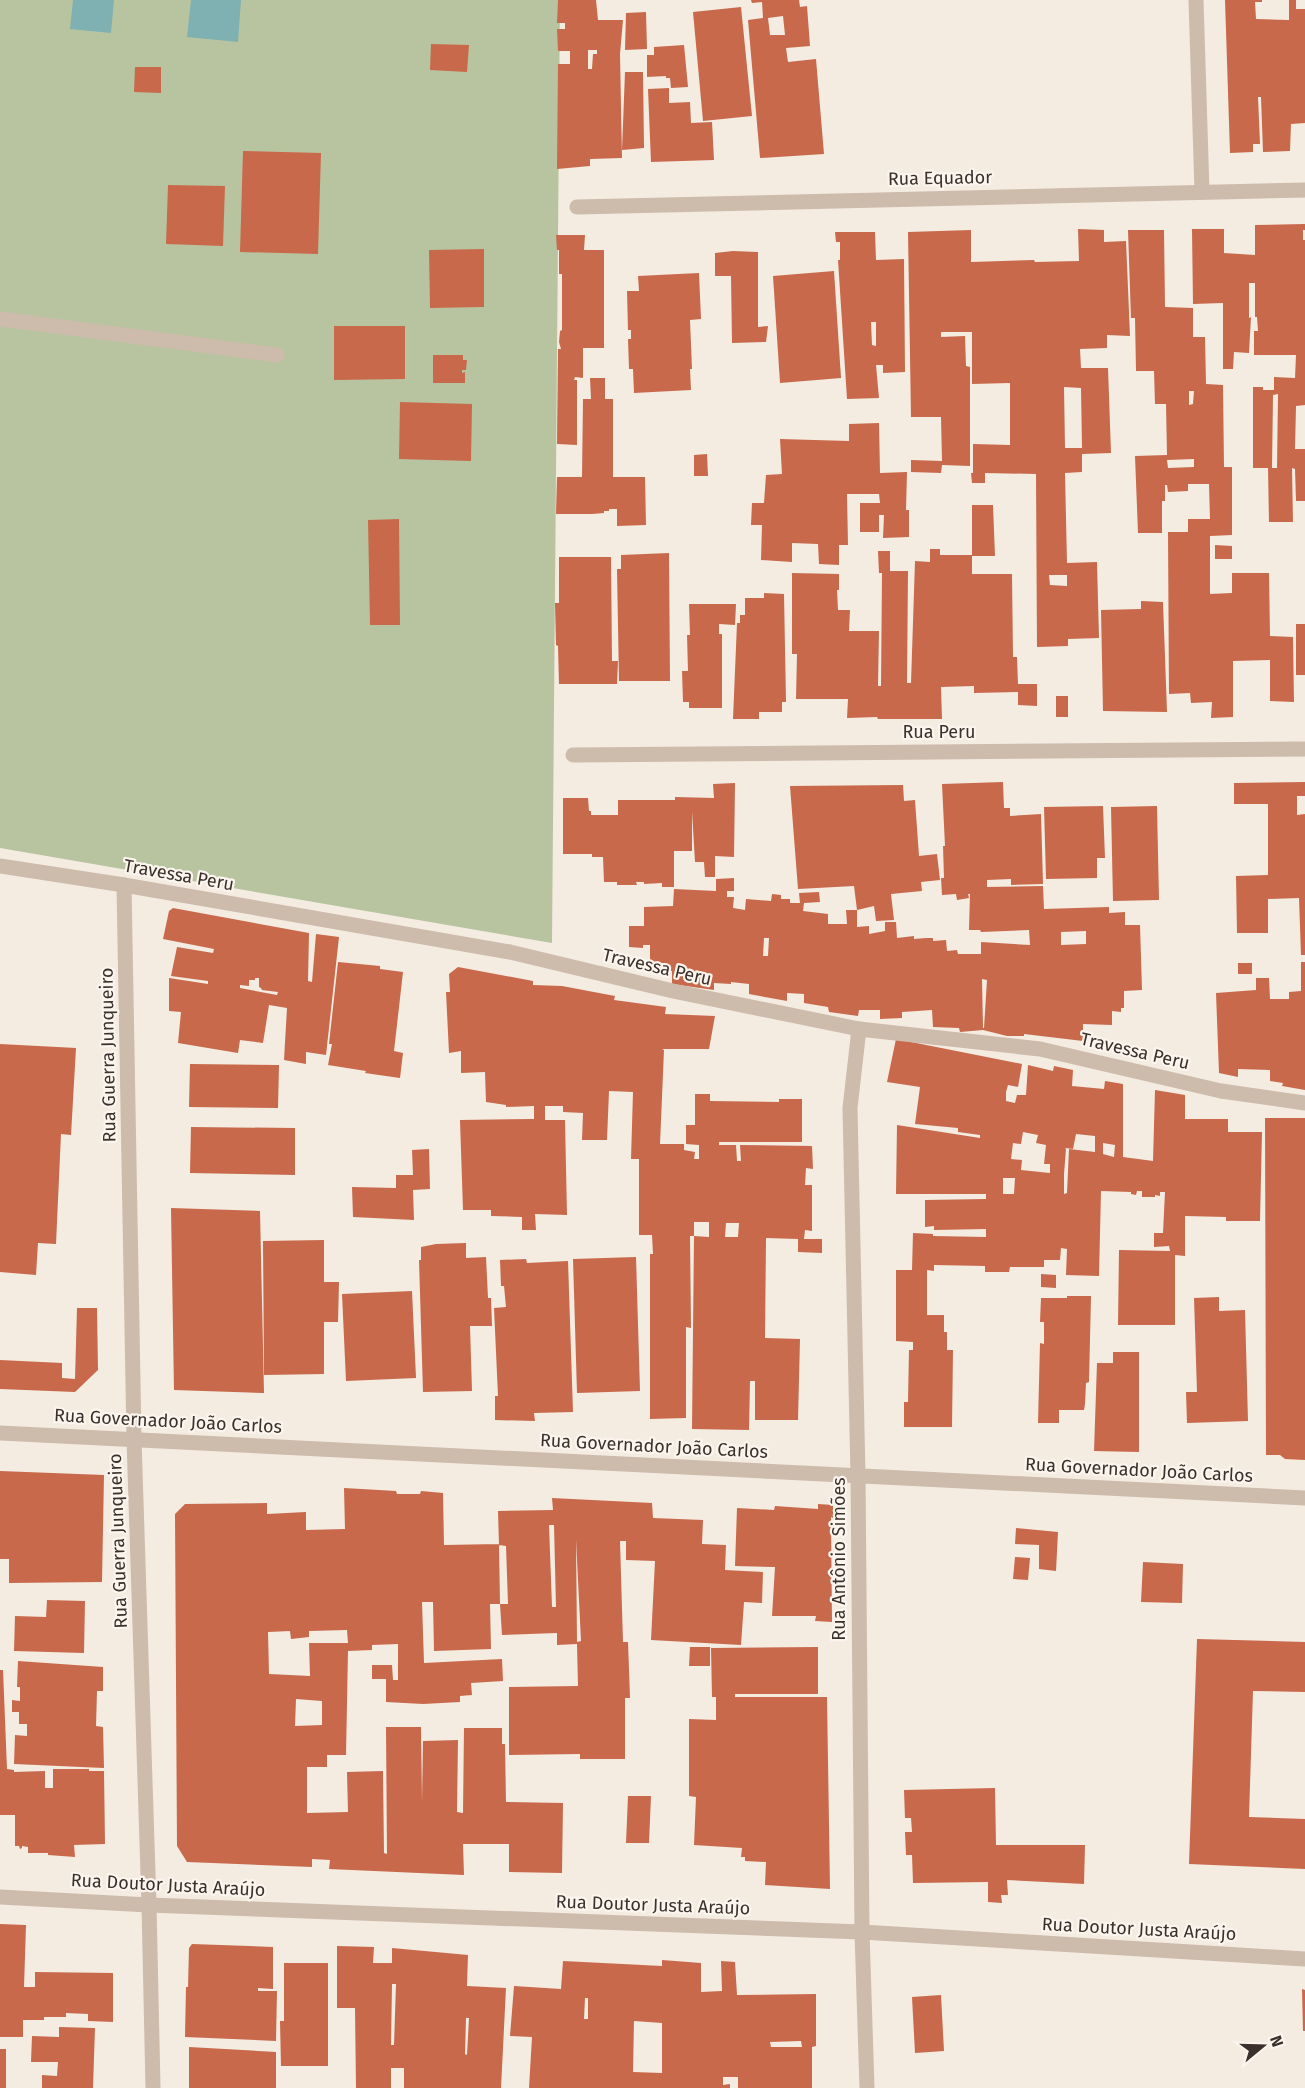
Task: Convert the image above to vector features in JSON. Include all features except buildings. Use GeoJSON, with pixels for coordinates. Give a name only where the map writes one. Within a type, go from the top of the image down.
{"type":"FeatureCollection","features":[{"type":"Feature","properties":{"kind":"street"},"geometry":{"type":"LineString","coordinates":[[1196,0],[1202,191]]}},
{"type":"Feature","properties":{"kind":"street","name":"Rua Equador"},"geometry":{"type":"LineString","coordinates":[[576,207],[1305,190]]}},
{"type":"Feature","properties":{"kind":"street"},"geometry":{"type":"LineString","coordinates":[[0,319],[277,355]]}},
{"type":"Feature","properties":{"kind":"street","name":"Rua Peru"},"geometry":{"type":"LineString","coordinates":[[573,755],[1305,749]]}},
{"type":"Feature","properties":{"kind":"street","name":"Travessa Peru"},"geometry":{"type":"LineString","coordinates":[[0,866],[124,885],[510,952],[673,991],[859,1029],[1040,1049],[1221,1091],[1305,1103]]}},
{"type":"Feature","properties":{"kind":"street","name":"Rua Guerra Junqueiro"},"geometry":{"type":"LineString","coordinates":[[124,885],[134,1439],[153,2088]]}},
{"type":"Feature","properties":{"kind":"street","name":"Rua Antônio Simões"},"geometry":{"type":"LineString","coordinates":[[859,1029],[850,1108],[858,1476],[861,1932],[867,2088]]}},
{"type":"Feature","properties":{"kind":"street","name":"Rua Governador João Carlos"},"geometry":{"type":"LineString","coordinates":[[0,1433],[1305,1498]]}},
{"type":"Feature","properties":{"kind":"street","name":"Rua Doutor Justa Araújo"},"geometry":{"type":"LineString","coordinates":[[0,1897],[149,1905],[861,1932],[1305,1959]]}},
{"type":"Feature","properties":{"kind":"green space"},"geometry":{"type":"Polygon","coordinates":[[[0,0],[560,0],[552,943],[0,848],[0,0]]]}},
{"type":"Feature","properties":{"kind":"water"},"geometry":{"type":"Polygon","coordinates":[[[73,0],[114,0],[111,33],[70,29],[73,0]]]}},
{"type":"Feature","properties":{"kind":"water"},"geometry":{"type":"Polygon","coordinates":[[[191,0],[241,0],[238,42],[187,37],[191,0]]]}}]}
